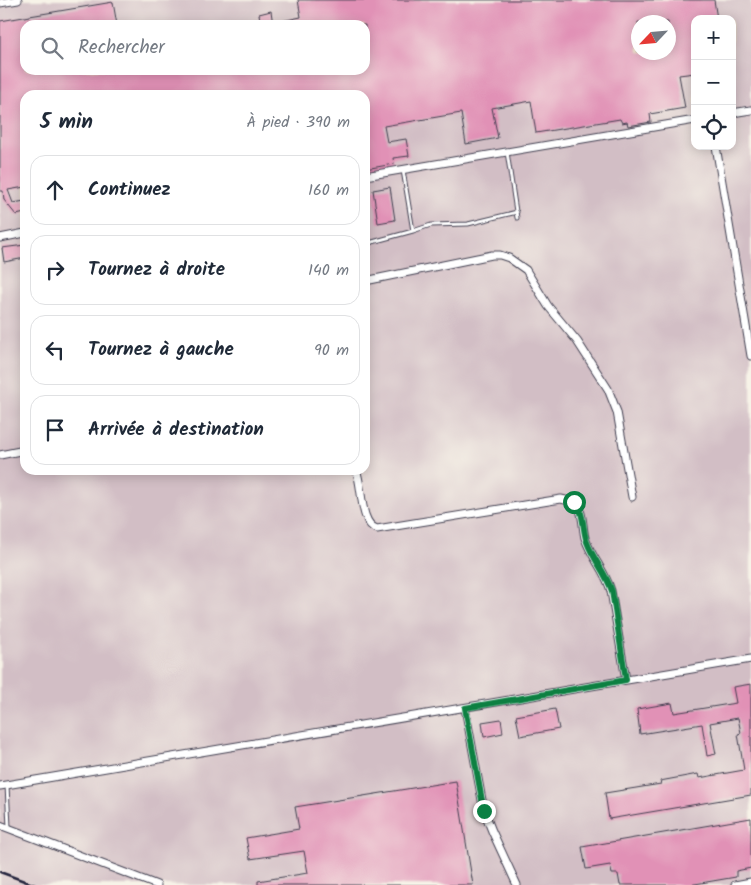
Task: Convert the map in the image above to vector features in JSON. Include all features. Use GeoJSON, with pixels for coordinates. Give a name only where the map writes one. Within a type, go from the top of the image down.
{"type":"FeatureCollection","features":[{"type":"Feature","properties":{"kind":"street"},"geometry":{"type":"LineString","coordinates":[[0,3],[18,0]]}},
{"type":"Feature","properties":{"kind":"street"},"geometry":{"type":"LineString","coordinates":[[736,112],[751,110]]}},
{"type":"Feature","properties":{"kind":"street"},"geometry":{"type":"LineString","coordinates":[[370,175],[691,122]]}},
{"type":"Feature","properties":{"kind":"street"},"geometry":{"type":"LineString","coordinates":[[717,150],[751,356]]}},
{"type":"Feature","properties":{"kind":"street"},"geometry":{"type":"LineString","coordinates":[[0,238],[20,234]]}},
{"type":"Feature","properties":{"kind":"street"},"geometry":{"type":"LineString","coordinates":[[370,281],[492,255],[505,256],[522,267],[530,276],[548,306],[577,341],[611,395],[617,412],[632,497]]}},
{"type":"Feature","properties":{"kind":"street"},"geometry":{"type":"LineString","coordinates":[[0,455],[20,451]]}},
{"type":"Feature","properties":{"kind":"street"},"geometry":{"type":"LineString","coordinates":[[358,475],[366,520],[372,527],[377,528],[561,499],[574,502],[580,510],[587,543],[608,580],[612,591],[626,680]]}},
{"type":"Feature","properties":{"kind":"street"},"geometry":{"type":"LineString","coordinates":[[3,785],[751,659]]}},
{"type":"Feature","properties":{"kind":"street"},"geometry":{"type":"LineString","coordinates":[[465,708],[484,811],[517,885]]}},
{"type":"Feature","properties":{"kind":"street"},"geometry":{"type":"LineString","coordinates":[[0,825],[157,885]]}},
{"type":"Feature","properties":{"kind":"street"},"geometry":{"type":"LineString","coordinates":[[735,885],[751,882]]}},
{"type":"Feature","properties":{"kind":"lane"},"geometry":{"type":"LineString","coordinates":[[507,152],[517,218]]}},
{"type":"Feature","properties":{"kind":"lane"},"geometry":{"type":"LineString","coordinates":[[402,170],[413,231]]}},
{"type":"Feature","properties":{"kind":"lane"},"geometry":{"type":"LineString","coordinates":[[370,243],[431,225],[468,224],[516,212]]}},
{"type":"Feature","properties":{"kind":"lane"},"geometry":{"type":"LineString","coordinates":[[3,785],[9,828]]}},
{"type":"Feature","properties":{"kind":"shaded area"},"geometry":{"type":"Polygon","coordinates":[[[0,0],[751,0],[751,885],[0,885],[0,0]]]}},
{"type":"Feature","properties":{"kind":"building"},"geometry":{"type":"Polygon","coordinates":[[[298,0],[714,0],[716,15],[691,15],[691,74],[679,75],[685,108],[650,114],[651,122],[628,126],[627,122],[622,123],[620,119],[536,133],[531,101],[492,108],[498,138],[466,144],[461,113],[384,126],[387,142],[406,139],[409,156],[393,158],[394,164],[370,168],[370,90],[20,90],[20,188],[8,190],[13,203],[20,202],[20,214],[16,215],[4,200],[3,191],[0,191],[0,21],[113,2],[116,20],[20,20],[20,75],[370,75],[370,20],[287,20],[301,17],[298,0]]]}},
{"type":"Feature","properties":{"kind":"building"},"geometry":{"type":"Polygon","coordinates":[[[271,11],[272,20],[260,20],[259,14],[271,11]]]}},
{"type":"Feature","properties":{"kind":"building"},"geometry":{"type":"Polygon","coordinates":[[[390,187],[395,220],[378,223],[373,190],[390,187]]]}},
{"type":"Feature","properties":{"kind":"building"},"geometry":{"type":"Polygon","coordinates":[[[20,246],[20,259],[4,262],[2,248],[20,246]]]}},
{"type":"Feature","properties":{"kind":"building"},"geometry":{"type":"Polygon","coordinates":[[[751,684],[751,795],[609,819],[605,793],[661,784],[660,781],[698,774],[699,778],[744,770],[738,734],[741,733],[738,718],[710,723],[716,754],[707,756],[702,724],[640,734],[637,709],[672,703],[674,713],[736,703],[733,687],[751,684]]]}},
{"type":"Feature","properties":{"kind":"building"},"geometry":{"type":"Polygon","coordinates":[[[555,709],[559,729],[520,736],[516,716],[555,709]]]}},
{"type":"Feature","properties":{"kind":"building"},"geometry":{"type":"Polygon","coordinates":[[[501,719],[503,733],[484,737],[482,722],[501,719]]]}},
{"type":"Feature","properties":{"kind":"building"},"geometry":{"type":"Polygon","coordinates":[[[456,781],[473,885],[258,885],[258,881],[308,873],[304,851],[250,859],[246,838],[299,829],[295,807],[456,781]]]}},
{"type":"Feature","properties":{"kind":"building"},"geometry":{"type":"Polygon","coordinates":[[[751,818],[751,868],[736,871],[736,877],[689,885],[620,885],[618,874],[612,874],[610,865],[586,869],[582,847],[751,818]]]}},
{"type":"Feature","properties":{"kind":"railway"},"geometry":{"type":"LineString","coordinates":[[0,872],[35,885]]}},
{"type":"Feature","properties":{"kind":"route"},"geometry":{"type":"LineString","coordinates":[[484,811],[465,708],[626,680],[612,591],[608,580],[587,543],[579,506],[574,502]]}}]}
